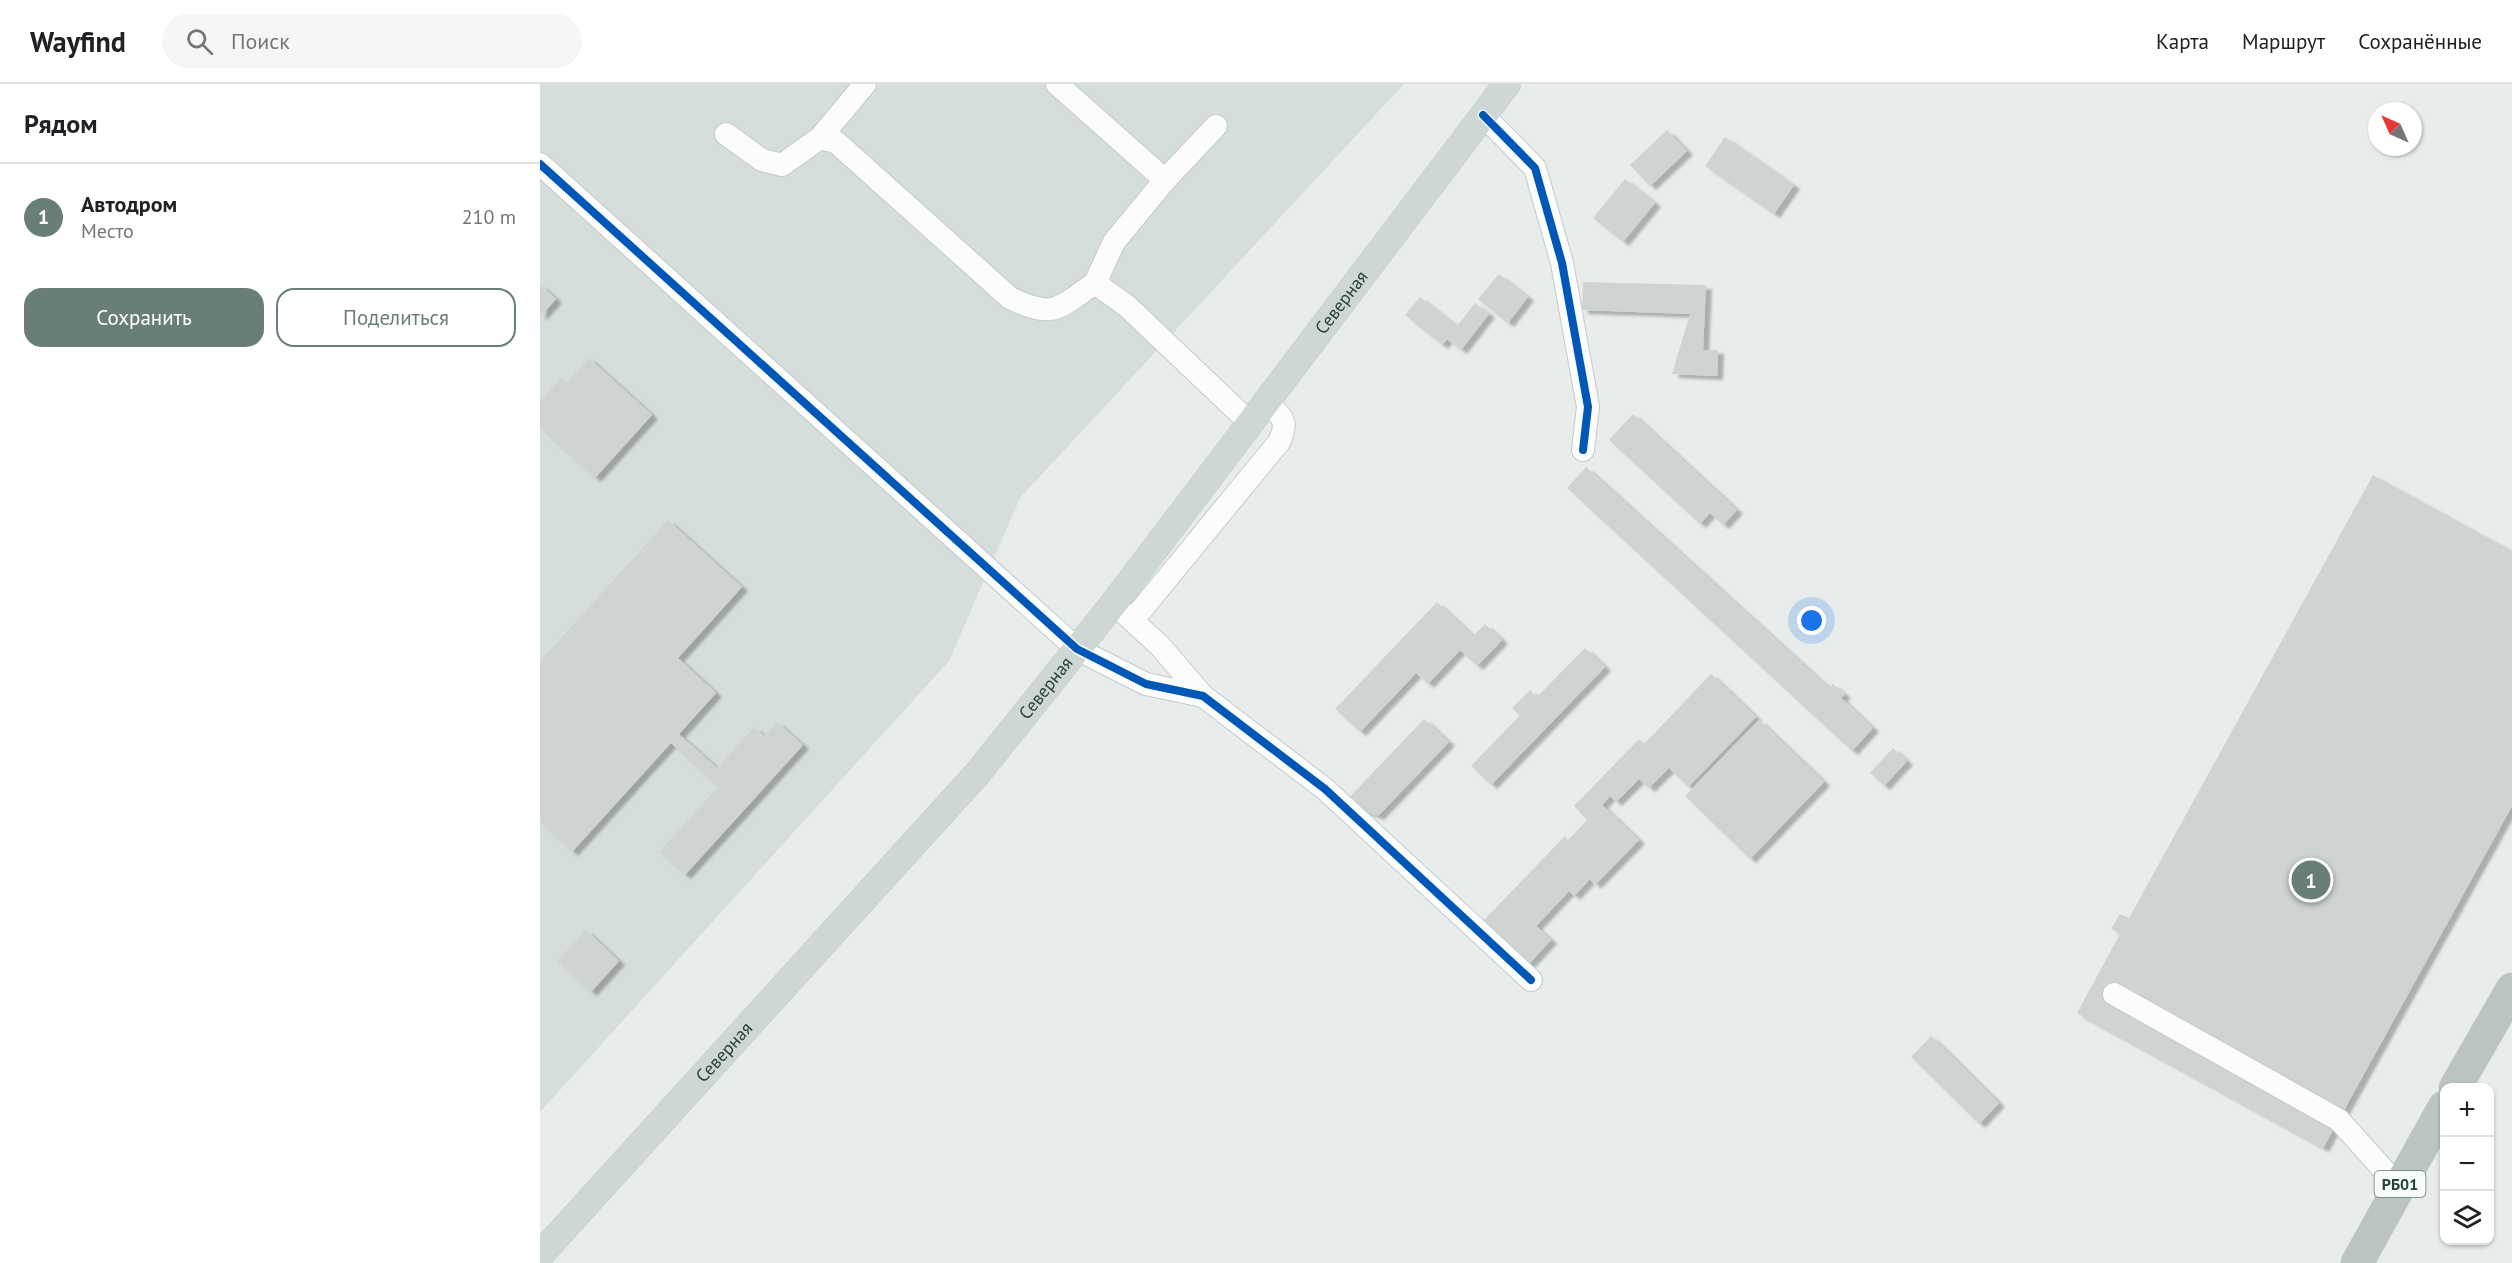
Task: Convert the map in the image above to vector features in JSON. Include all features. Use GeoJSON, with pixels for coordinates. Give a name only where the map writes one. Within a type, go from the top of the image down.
{"type":"FeatureCollection","features":[{"type":"Feature","properties":{"kind":"highway"},"geometry":{"type":"LineString","coordinates":[[2459,1083],[2512,989]]}},
{"type":"Feature","properties":{"kind":"highway"},"geometry":{"type":"LineString","coordinates":[[2478,1083],[2512,1023]]}},
{"type":"Feature","properties":{"kind":"highway","name":"РБ01"},"geometry":{"type":"LineString","coordinates":[[2378,1263],[2440,1118]]}},
{"type":"Feature","properties":{"kind":"highway","name":"РБ01"},"geometry":{"type":"LineString","coordinates":[[2357,1263],[2440,1149]]}},
{"type":"Feature","properties":{"kind":"main road","name":"Северная"},"geometry":{"type":"LineString","coordinates":[[540,1255],[977,774],[1077,649],[1123,611],[1257,412],[1507,84]]}},
{"type":"Feature","properties":{"kind":"street"},"geometry":{"type":"LineString","coordinates":[[726,134],[762,160],[782,165],[820,138],[865,84]]}},
{"type":"Feature","properties":{"kind":"street"},"geometry":{"type":"LineString","coordinates":[[1057,84],[1165,180]]}},
{"type":"Feature","properties":{"kind":"street"},"geometry":{"type":"LineString","coordinates":[[1483,115],[1535,168],[1562,263],[1588,406],[1583,450]]}},
{"type":"Feature","properties":{"kind":"street"},"geometry":{"type":"LineString","coordinates":[[820,138],[837,142],[1010,298],[1034,310],[1053,311],[1095,283],[1114,242],[1165,180],[1216,126]]}},
{"type":"Feature","properties":{"kind":"street"},"geometry":{"type":"LineString","coordinates":[[540,164],[1077,649],[1146,684],[1203,696]]}},
{"type":"Feature","properties":{"kind":"street"},"geometry":{"type":"LineString","coordinates":[[1095,283],[1127,306],[1257,412],[1284,420],[1285,429],[1279,442],[1123,611],[1160,646],[1203,696],[1325,789],[1531,980]]}},
{"type":"Feature","properties":{"kind":"street"},"geometry":{"type":"LineString","coordinates":[[2114,994],[2339,1120],[2406,1193]]}},
{"type":"Feature","properties":{"kind":"shaded area"},"geometry":{"type":"Polygon","coordinates":[[[540,84],[1404,84],[1020,498],[949,661],[540,1112],[540,84]]]}},
{"type":"Feature","properties":{"kind":"building"},"geometry":{"type":"Polygon","coordinates":[[[1667,130],[1687,151],[1650,186],[1630,165],[1667,130]]]}},
{"type":"Feature","properties":{"kind":"building"},"geometry":{"type":"Polygon","coordinates":[[[1725,137],[1794,185],[1774,214],[1705,166],[1725,137]]]}},
{"type":"Feature","properties":{"kind":"building"},"geometry":{"type":"Polygon","coordinates":[[[1625,179],[1655,203],[1623,242],[1593,218],[1625,179]]]}},
{"type":"Feature","properties":{"kind":"building"},"geometry":{"type":"Polygon","coordinates":[[[1499,274],[1528,297],[1508,323],[1478,299],[1499,274]]]}},
{"type":"Feature","properties":{"kind":"building"},"geometry":{"type":"Polygon","coordinates":[[[1583,282],[1706,285],[1703,350],[1718,350],[1717,376],[1672,374],[1690,314],[1582,310],[1583,282]]]}},
{"type":"Feature","properties":{"kind":"building"},"geometry":{"type":"Polygon","coordinates":[[[540,284],[556,299],[540,317],[540,284]]]}},
{"type":"Feature","properties":{"kind":"building"},"geometry":{"type":"Polygon","coordinates":[[[1420,297],[1457,326],[1475,303],[1489,314],[1461,350],[1447,339],[1442,345],[1405,315],[1420,297]]]}},
{"type":"Feature","properties":{"kind":"building"},"geometry":{"type":"Polygon","coordinates":[[[589,358],[652,415],[595,478],[540,428],[540,401],[561,378],[567,382],[589,358]]]}},
{"type":"Feature","properties":{"kind":"building"},"geometry":{"type":"Polygon","coordinates":[[[1633,414],[1737,510],[1723,525],[1710,513],[1700,524],[1609,440],[1633,414]]]}},
{"type":"Feature","properties":{"kind":"building"},"geometry":{"type":"Polygon","coordinates":[[[1586,467],[1829,688],[1833,684],[1845,694],[1841,698],[1873,728],[1852,751],[1567,488],[1586,467]]]}},
{"type":"Feature","properties":{"kind":"building"},"geometry":{"type":"Polygon","coordinates":[[[2373,475],[2512,551],[2512,806],[2323,1148],[2077,1013],[2120,934],[2111,929],[2120,914],[2129,918],[2373,475]]]}},
{"type":"Feature","properties":{"kind":"building"},"geometry":{"type":"Polygon","coordinates":[[[668,520],[742,587],[678,658],[716,693],[679,734],[717,768],[754,727],[764,736],[777,722],[803,745],[685,875],[659,852],[718,787],[671,743],[572,852],[540,822],[540,661],[668,520]]]}},
{"type":"Feature","properties":{"kind":"building"},"geometry":{"type":"Polygon","coordinates":[[[1437,602],[1473,636],[1485,624],[1502,640],[1477,666],[1460,650],[1428,684],[1416,673],[1360,732],[1335,709],[1437,602]]]}},
{"type":"Feature","properties":{"kind":"building"},"geometry":{"type":"Polygon","coordinates":[[[1585,648],[1605,667],[1491,785],[1471,766],[1520,715],[1512,708],[1530,690],[1537,697],[1585,648]]]}},
{"type":"Feature","properties":{"kind":"building"},"geometry":{"type":"Polygon","coordinates":[[[1711,674],[1756,717],[1688,787],[1669,768],[1649,788],[1639,779],[1616,802],[1610,796],[1602,805],[1639,840],[1595,885],[1590,879],[1574,896],[1569,891],[1536,926],[1551,940],[1527,966],[1483,921],[1565,836],[1568,840],[1587,820],[1574,806],[1639,739],[1644,744],[1711,674]]]}},
{"type":"Feature","properties":{"kind":"building"},"geometry":{"type":"Polygon","coordinates":[[[1424,719],[1449,742],[1378,816],[1344,803],[1424,719]]]}},
{"type":"Feature","properties":{"kind":"building"},"geometry":{"type":"Polygon","coordinates":[[[1759,720],[1824,782],[1750,859],[1685,796],[1759,720]]]}},
{"type":"Feature","properties":{"kind":"building"},"geometry":{"type":"Polygon","coordinates":[[[1893,748],[1907,761],[1884,786],[1870,773],[1893,748]]]}},
{"type":"Feature","properties":{"kind":"building"},"geometry":{"type":"Polygon","coordinates":[[[586,930],[619,961],[591,992],[557,961],[586,930]]]}},
{"type":"Feature","properties":{"kind":"building"},"geometry":{"type":"Polygon","coordinates":[[[1931,1036],[1999,1103],[1979,1124],[1911,1057],[1931,1036]]]}},
{"type":"Feature","properties":{"kind":"cycle path"},"geometry":{"type":"LineString","coordinates":[[1483,115],[1535,168],[1562,263],[1588,407],[1583,450]]}},
{"type":"Feature","properties":{"kind":"cycle path"},"geometry":{"type":"LineString","coordinates":[[540,164],[1077,649],[1146,684],[1203,696],[1325,789],[1531,980]]}},
{"type":"Feature","properties":{"kind":"place","name":"Автодром"},"geometry":{"type":"Point","coordinates":[2311,880]}}]}
